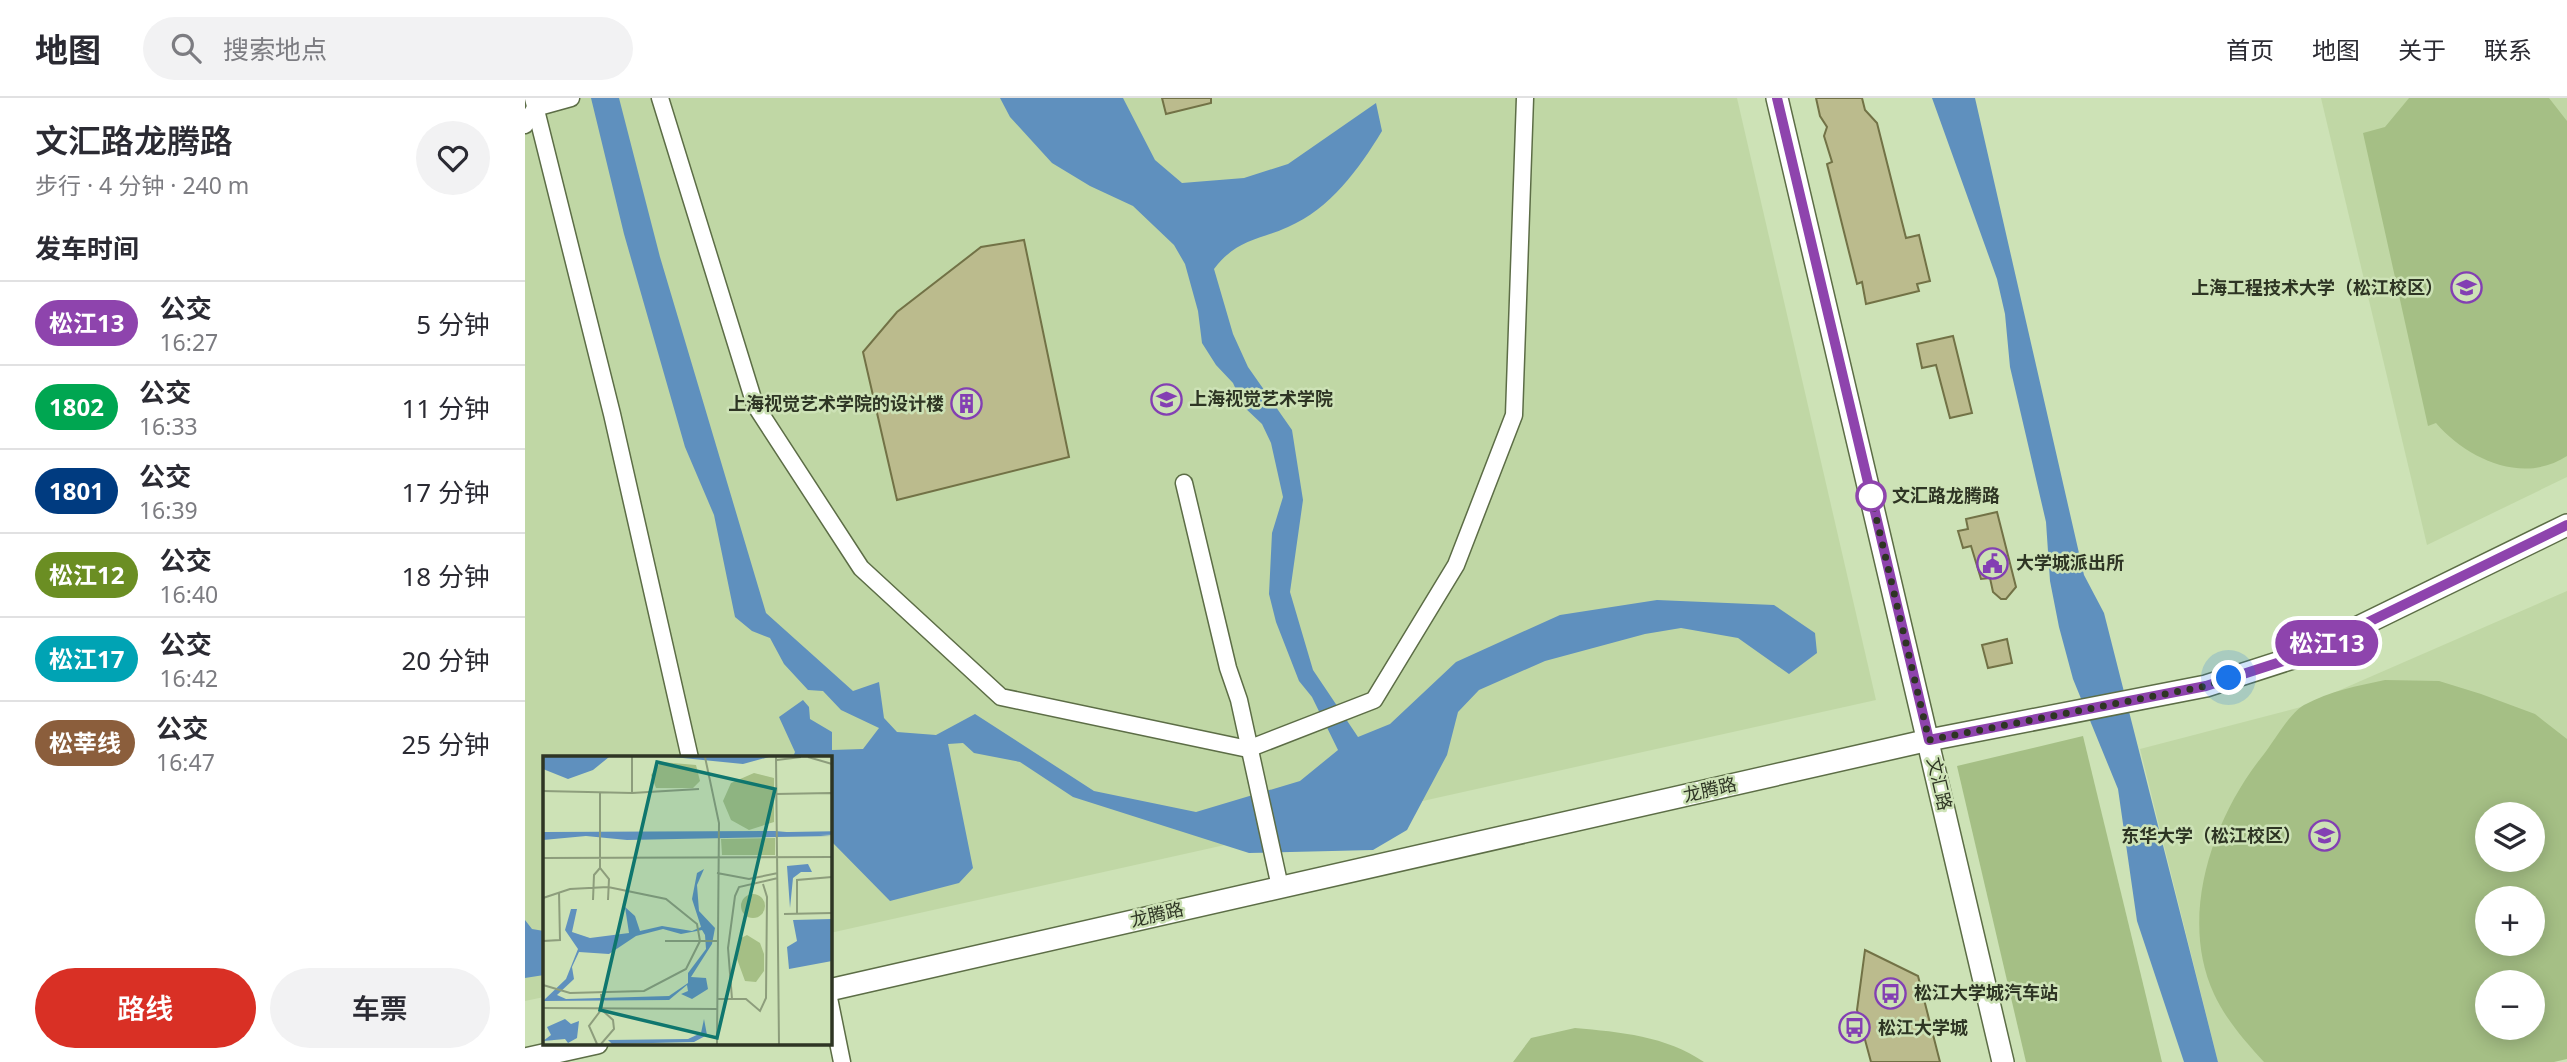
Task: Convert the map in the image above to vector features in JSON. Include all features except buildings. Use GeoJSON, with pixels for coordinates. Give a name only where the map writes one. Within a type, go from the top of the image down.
{"type":"FeatureCollection","features":[{"type":"Feature","properties":{"kind":"main road","name":"文汇路"},"geometry":{"type":"LineString","coordinates":[[1777,98],[2003,1062]]}},
{"type":"Feature","properties":{"kind":"main road","name":"龙腾路"},"geometry":{"type":"LineString","coordinates":[[831,990],[1929,740],[2206,686],[2299,656],[2567,525]]}},
{"type":"Feature","properties":{"kind":"main road"},"geometry":{"type":"LineString","coordinates":[[525,1059],[592,1044]]}},
{"type":"Feature","properties":{"kind":"street"},"geometry":{"type":"LineString","coordinates":[[531,102],[571,98]]}},
{"type":"Feature","properties":{"kind":"street"},"geometry":{"type":"LineString","coordinates":[[660,98],[755,405],[861,568],[1001,697],[1248,749],[1374,700],[1456,565],[1514,415],[1525,98]]}},
{"type":"Feature","properties":{"kind":"street"},"geometry":{"type":"LineString","coordinates":[[525,125],[531,102]]}},
{"type":"Feature","properties":{"kind":"street"},"geometry":{"type":"LineString","coordinates":[[531,102],[612,414],[690,756]]}},
{"type":"Feature","properties":{"kind":"street"},"geometry":{"type":"LineString","coordinates":[[1184,483],[1280,887]]}},
{"type":"Feature","properties":{"kind":"street"},"geometry":{"type":"LineString","coordinates":[[831,1008],[842,1062]]}},
{"type":"Feature","properties":{"kind":"shaded area","name":"上海视觉艺术学院"},"geometry":{"type":"Polygon","coordinates":[[[525,98],[1737,98],[1876,700],[831,933],[831,756],[543,756],[543,997],[525,1001],[525,98]]]}},
{"type":"Feature","properties":{"kind":"shaded area","name":"上海工程技术大学（松江校区）"},"geometry":{"type":"Polygon","coordinates":[[[2321,98],[2567,98],[2567,477],[2427,545],[2321,98]]]}},
{"type":"Feature","properties":{"kind":"shaded area","name":"上海工程技术大学（松江校区）"},"geometry":{"type":"Polygon","coordinates":[[[2409,98],[2549,98],[2567,121],[2567,456],[2550,464],[2514,468],[2497,464],[2463,447],[2436,423],[2428,426],[2363,133],[2385,127],[2409,98]]]}},
{"type":"Feature","properties":{"kind":"shaded area","name":"东华大学（松江校区）"},"geometry":{"type":"Polygon","coordinates":[[[2567,591],[2567,1056],[2543,1062],[2218,1062],[2140,749],[2301,707],[2567,591]]]}},
{"type":"Feature","properties":{"kind":"shaded area","name":"东华大学（松江校区）"},"geometry":{"type":"Polygon","coordinates":[[[2385,680],[2439,681],[2535,714],[2567,739],[2567,1059],[2554,1062],[2264,1062],[2224,1013],[2204,964],[2199,932],[2206,868],[2216,837],[2246,779],[2298,709],[2344,690],[2385,680]]]}},
{"type":"Feature","properties":{"kind":"shaded area"},"geometry":{"type":"Polygon","coordinates":[[[2083,736],[2162,1062],[2026,1062],[1957,766],[2083,736]]]}},
{"type":"Feature","properties":{"kind":"shaded area"},"geometry":{"type":"Polygon","coordinates":[[[1575,1028],[1658,1041],[1704,1062],[1513,1062],[1531,1038],[1575,1028]]]}},
{"type":"Feature","properties":{"kind":"water"},"geometry":{"type":"Polygon","coordinates":[[[591,98],[619,98],[660,257],[766,613],[853,691],[879,682],[884,718],[897,732],[936,735],[975,714],[1094,791],[1196,812],[1300,781],[1338,750],[1312,697],[1299,681],[1276,622],[1269,594],[1272,533],[1283,497],[1271,443],[1262,424],[1244,407],[1233,383],[1216,365],[1202,343],[1198,311],[1185,264],[1174,245],[1133,206],[1090,186],[1052,163],[1010,117],[1000,98],[1123,98],[1155,160],[1182,183],[1244,178],[1288,164],[1376,103],[1382,131],[1364,160],[1330,199],[1288,227],[1239,246],[1214,269],[1233,334],[1248,367],[1292,430],[1303,500],[1290,592],[1313,670],[1358,737],[1390,724],[1456,662],[1560,615],[1657,600],[1774,605],[1815,633],[1817,653],[1789,674],[1738,638],[1681,628],[1645,634],[1545,661],[1479,690],[1458,712],[1447,755],[1407,830],[1373,850],[1249,853],[1073,797],[1020,762],[974,753],[963,743],[948,744],[973,868],[959,883],[890,901],[831,841],[831,756],[793,756],[795,752],[779,717],[803,700],[809,707],[810,719],[832,732],[832,750],[863,749],[879,728],[841,710],[823,691],[808,690],[784,664],[770,638],[752,631],[735,617],[714,515],[685,447],[624,234],[591,98]]]}},
{"type":"Feature","properties":{"kind":"water"},"geometry":{"type":"Polygon","coordinates":[[[1932,98],[1975,98],[2084,575],[2104,613],[2218,1062],[2184,1062],[2137,921],[2118,789],[2073,679],[2059,627],[2050,581],[2046,522],[2010,367],[2005,314],[1997,279],[1932,98]]]}},
{"type":"Feature","properties":{"kind":"water"},"geometry":{"type":"Polygon","coordinates":[[[525,920],[532,929],[543,931],[543,975],[525,978],[525,920]]]}},
{"type":"Feature","properties":{"kind":"bus line","name":"松江13"},"geometry":{"type":"LineString","coordinates":[[1777,98],[1929,740],[2206,686],[2299,656],[2567,525]]}},
{"type":"Feature","properties":{"kind":"place","name":"上海工程技术大学（松江校区）"},"geometry":{"type":"Point","coordinates":[2466,288]}},
{"type":"Feature","properties":{"kind":"place","name":"上海视觉艺术学院"},"geometry":{"type":"Point","coordinates":[1166,399]}},
{"type":"Feature","properties":{"kind":"place","name":"上海视觉艺术学院的设计楼"},"geometry":{"type":"Point","coordinates":[967,404]}},
{"type":"Feature","properties":{"kind":"place","name":"文汇路龙腾路"},"geometry":{"type":"Point","coordinates":[1871,496]}},
{"type":"Feature","properties":{"kind":"place","name":"大学城派出所"},"geometry":{"type":"Point","coordinates":[1993,563]}},
{"type":"Feature","properties":{"kind":"place","name":"东华大学（松江校区）"},"geometry":{"type":"Point","coordinates":[2324,836]}},
{"type":"Feature","properties":{"kind":"place","name":"松江大学城汽车站"},"geometry":{"type":"Point","coordinates":[1891,993]}},
{"type":"Feature","properties":{"kind":"place","name":"松江大学城"},"geometry":{"type":"Point","coordinates":[1855,1028]}},
{"type":"Feature","properties":{"kind":"route"},"geometry":{"type":"LineString","coordinates":[[1871,496],[1929,740],[2206,686],[2229,678]]}}]}
